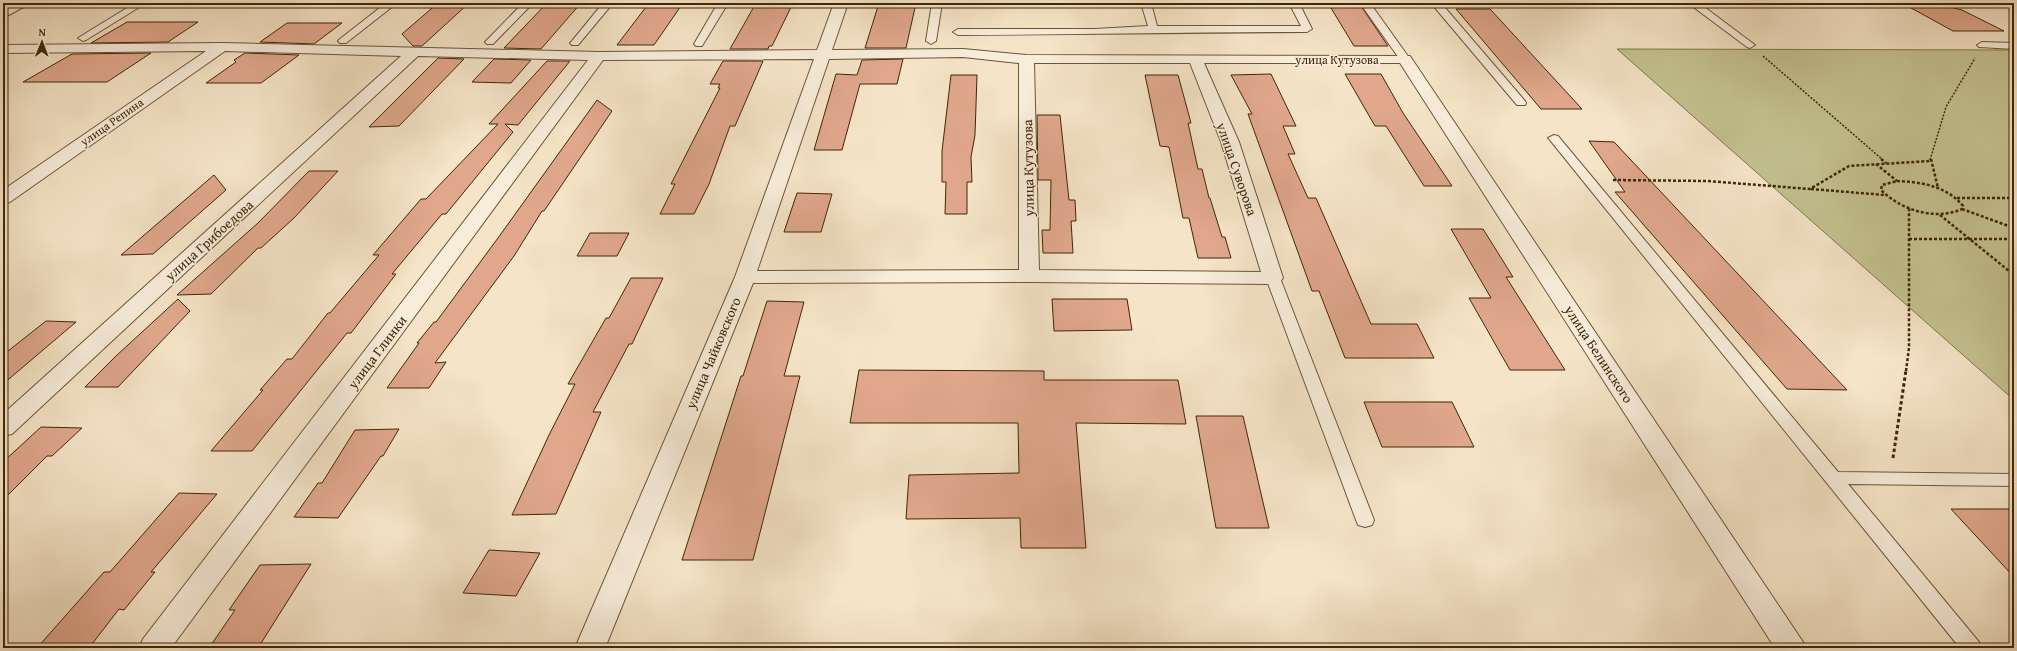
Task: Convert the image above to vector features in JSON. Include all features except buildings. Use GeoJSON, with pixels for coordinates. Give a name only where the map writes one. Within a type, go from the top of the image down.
{"type":"FeatureCollection","features":[{"type":"Feature","properties":{"kind":"street","name":"улица Чайковского"},"geometry":{"type":"LineString","coordinates":[[590,648],[745,277],[822,53],[841,3]]}},
{"type":"Feature","properties":{"kind":"street","name":"улица Кутузова"},"geometry":{"type":"LineString","coordinates":[[10,49],[222,47],[599,56],[963,52],[1026,59],[1196,61],[1405,59]]}},
{"type":"Feature","properties":{"kind":"street","name":"улица Репина"},"geometry":{"type":"LineString","coordinates":[[3,198],[222,47]]}},
{"type":"Feature","properties":{"kind":"street"},"geometry":{"type":"LineString","coordinates":[[3,56],[10,49]]}},
{"type":"Feature","properties":{"kind":"street","name":"улица Грибоедова"},"geometry":{"type":"LineString","coordinates":[[3,428],[414,52]]}},
{"type":"Feature","properties":{"kind":"street","name":"улица Глинки"},"geometry":{"type":"LineString","coordinates":[[154,648],[599,56]]}},
{"type":"Feature","properties":{"kind":"street","name":"улица Кутузова"},"geometry":{"type":"LineString","coordinates":[[1026,59],[1029,276]]}},
{"type":"Feature","properties":{"kind":"street","name":"улица Белинского"},"geometry":{"type":"LineString","coordinates":[[1405,59],[1792,648]]}},
{"type":"Feature","properties":{"kind":"street","name":"улица Суворова"},"geometry":{"type":"LineString","coordinates":[[1196,61],[1230,142],[1273,278]]}},
{"type":"Feature","properties":{"kind":"street"},"geometry":{"type":"LineString","coordinates":[[745,277],[1029,276],[1273,278]]}},
{"type":"Feature","properties":{"kind":"lane"},"geometry":{"type":"LineString","coordinates":[[3,15],[26,3]]}},
{"type":"Feature","properties":{"kind":"lane"},"geometry":{"type":"LineString","coordinates":[[83,38],[142,3]]}},
{"type":"Feature","properties":{"kind":"lane"},"geometry":{"type":"LineString","coordinates":[[343,41],[392,3]]}},
{"type":"Feature","properties":{"kind":"lane"},"geometry":{"type":"LineString","coordinates":[[490,42],[528,3]]}},
{"type":"Feature","properties":{"kind":"lane"},"geometry":{"type":"LineString","coordinates":[[575,44],[608,3]]}},
{"type":"Feature","properties":{"kind":"lane"},"geometry":{"type":"LineString","coordinates":[[699,44],[723,3]]}},
{"type":"Feature","properties":{"kind":"lane"},"geometry":{"type":"LineString","coordinates":[[931,41],[937,3]]}},
{"type":"Feature","properties":{"kind":"lane"},"geometry":{"type":"LineString","coordinates":[[1146,3],[1152,29]]}},
{"type":"Feature","properties":{"kind":"lane"},"geometry":{"type":"LineString","coordinates":[[958,32],[1095,32],[1152,29],[1307,29],[1294,3]]}},
{"type":"Feature","properties":{"kind":"lane"},"geometry":{"type":"LineString","coordinates":[[1365,3],[1405,59]]}},
{"type":"Feature","properties":{"kind":"lane"},"geometry":{"type":"LineString","coordinates":[[1436,3],[1521,103]]}},
{"type":"Feature","properties":{"kind":"lane"},"geometry":{"type":"LineString","coordinates":[[1693,3],[1750,45]]}},
{"type":"Feature","properties":{"kind":"lane"},"geometry":{"type":"LineString","coordinates":[[1982,45],[2014,46]]}},
{"type":"Feature","properties":{"kind":"lane"},"geometry":{"type":"LineString","coordinates":[[1554,138],[1972,648]]}},
{"type":"Feature","properties":{"kind":"lane"},"geometry":{"type":"LineString","coordinates":[[1273,278],[1365,520]]}},
{"type":"Feature","properties":{"kind":"lane"},"geometry":{"type":"LineString","coordinates":[[1833,478],[2014,480]]}},
{"type":"Feature","properties":{"kind":"path"},"geometry":{"type":"LineString","coordinates":[[1750,45],[1887,163]]}},
{"type":"Feature","properties":{"kind":"path"},"geometry":{"type":"LineString","coordinates":[[1938,188],[1930,161],[1946,108],[1982,45]]}},
{"type":"Feature","properties":{"kind":"path"},"geometry":{"type":"LineString","coordinates":[[1810,189],[1849,166],[1876,163],[1930,161]]}},
{"type":"Feature","properties":{"kind":"path"},"geometry":{"type":"LineString","coordinates":[[1876,163],[1897,181]]}},
{"type":"Feature","properties":{"kind":"path"},"geometry":{"type":"LineString","coordinates":[[1588,179],[1707,181],[1885,195]]}},
{"type":"Feature","properties":{"kind":"path"},"geometry":{"type":"LineString","coordinates":[[1962,210],[1963,206],[1957,198],[1938,188],[1916,182],[1897,181],[1882,185],[1881,190],[1885,195],[1909,208],[1940,214],[1950,214],[1962,210],[2014,228]]}},
{"type":"Feature","properties":{"kind":"path"},"geometry":{"type":"LineString","coordinates":[[1957,198],[2014,198]]}},
{"type":"Feature","properties":{"kind":"path"},"geometry":{"type":"LineString","coordinates":[[1890,479],[1909,348],[1909,208]]}},
{"type":"Feature","properties":{"kind":"path"},"geometry":{"type":"LineString","coordinates":[[1940,214],[2014,275]]}},
{"type":"Feature","properties":{"kind":"path"},"geometry":{"type":"LineString","coordinates":[[1909,239],[2014,239]]}},
{"type":"Feature","properties":{"kind":"shaded area"},"geometry":{"type":"Polygon","coordinates":[[[1617,49],[2014,50],[2014,400],[1617,49]]]}}]}
